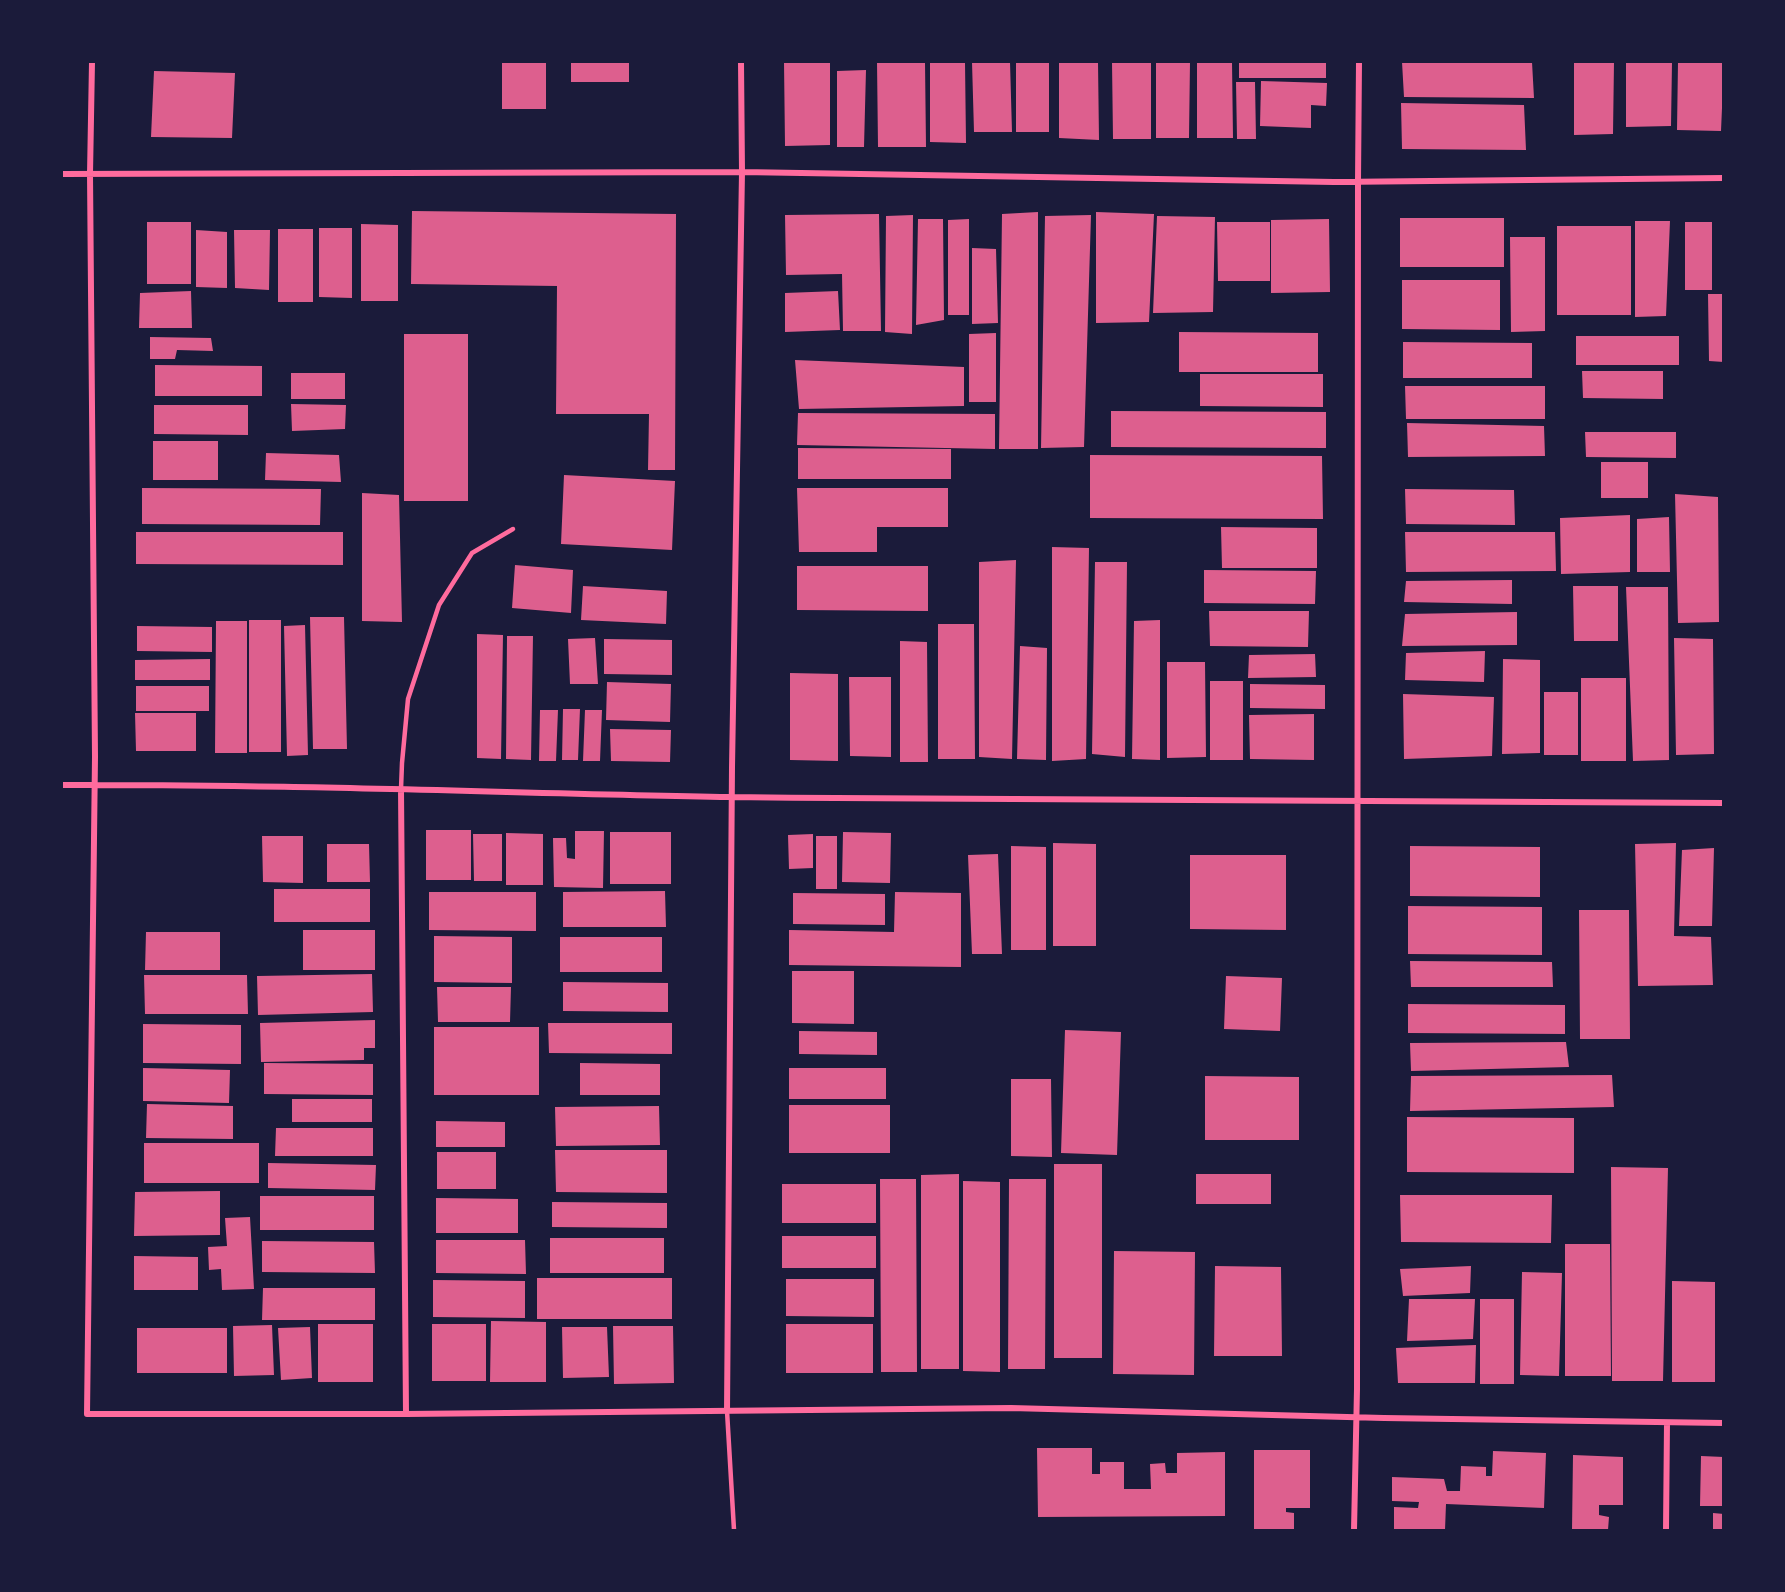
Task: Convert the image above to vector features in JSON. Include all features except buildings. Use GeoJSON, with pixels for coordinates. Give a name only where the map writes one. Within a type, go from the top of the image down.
{"type":"FeatureCollection","features":[{"type":"Feature","properties":{"kind":"street"},"geometry":{"type":"LineString","coordinates":[[92,62],[90,174],[94,785],[87,1414],[406,1414],[1011,1408],[1724,1423]]}},
{"type":"Feature","properties":{"kind":"street"},"geometry":{"type":"LineString","coordinates":[[727,1411],[732,797],[742,172],[741,62]]}},
{"type":"Feature","properties":{"kind":"street"},"geometry":{"type":"LineString","coordinates":[[1354,1530],[1359,62]]}},
{"type":"Feature","properties":{"kind":"street"},"geometry":{"type":"LineString","coordinates":[[62,174],[742,172],[1358,181],[1724,178]]}},
{"type":"Feature","properties":{"kind":"street"},"geometry":{"type":"LineString","coordinates":[[62,785],[401,789],[732,797],[1358,803],[1724,803]]}},
{"type":"Feature","properties":{"kind":"street"},"geometry":{"type":"LineString","coordinates":[[401,789],[406,1414]]}},
{"type":"Feature","properties":{"kind":"street"},"geometry":{"type":"LineString","coordinates":[[1666,1530],[1667,1423]]}},
{"type":"Feature","properties":{"kind":"lane"},"geometry":{"type":"LineString","coordinates":[[401,789],[408,699],[440,605],[472,553],[513,529]]}},
{"type":"Feature","properties":{"kind":"lane"},"geometry":{"type":"LineString","coordinates":[[727,1411],[734,1530]]}}]}
